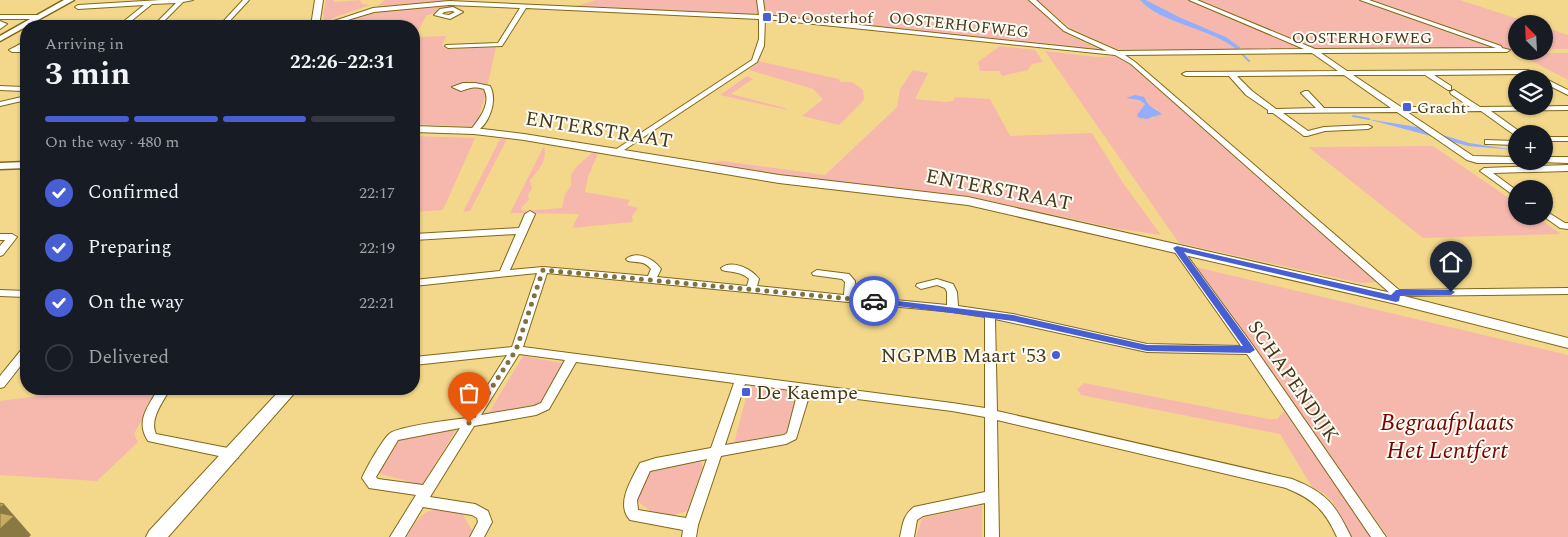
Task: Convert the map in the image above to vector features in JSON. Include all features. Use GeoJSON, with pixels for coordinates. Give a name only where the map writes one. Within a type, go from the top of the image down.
{"type":"FeatureCollection","features":[{"type":"Feature","properties":{"kind":"main road"},"geometry":{"type":"LineString","coordinates":[[316,20],[319,0]]}},
{"type":"Feature","properties":{"kind":"main road","name":"ENTERSTRAAT"},"geometry":{"type":"LineString","coordinates":[[420,129],[474,131],[524,136],[779,179],[968,201],[1396,296],[1568,343]]}},
{"type":"Feature","properties":{"kind":"main road"},"geometry":{"type":"LineString","coordinates":[[156,537],[285,395]]}},
{"type":"Feature","properties":{"kind":"street"},"geometry":{"type":"LineString","coordinates":[[34,20],[70,0]]}},
{"type":"Feature","properties":{"kind":"street"},"geometry":{"type":"LineString","coordinates":[[133,5],[140,0]]}},
{"type":"Feature","properties":{"kind":"street"},"geometry":{"type":"LineString","coordinates":[[78,7],[190,0]]}},
{"type":"Feature","properties":{"kind":"street"},"geometry":{"type":"LineString","coordinates":[[228,20],[246,0]]}},
{"type":"Feature","properties":{"kind":"street"},"geometry":{"type":"LineString","coordinates":[[618,152],[750,66],[761,47],[762,17],[760,0]]}},
{"type":"Feature","properties":{"kind":"street"},"geometry":{"type":"LineString","coordinates":[[1032,0],[1066,30],[1117,53],[1133,63],[1396,296],[1568,292]]}},
{"type":"Feature","properties":{"kind":"street"},"geometry":{"type":"LineString","coordinates":[[1192,0],[1284,37],[1313,52],[1473,159],[1508,160]]}},
{"type":"Feature","properties":{"kind":"street","name":"OOSTERHOFWEG"},"geometry":{"type":"LineString","coordinates":[[341,20],[372,10],[450,4],[762,17],[1117,53],[1507,50],[1363,0]]}},
{"type":"Feature","properties":{"kind":"street"},"geometry":{"type":"LineString","coordinates":[[162,20],[181,1]]}},
{"type":"Feature","properties":{"kind":"street"},"geometry":{"type":"LineString","coordinates":[[129,20],[149,4]]}},
{"type":"Feature","properties":{"kind":"street"},"geometry":{"type":"LineString","coordinates":[[448,46],[500,45],[524,7]]}},
{"type":"Feature","properties":{"kind":"street"},"geometry":{"type":"LineString","coordinates":[[0,17],[39,17]]}},
{"type":"Feature","properties":{"kind":"street"},"geometry":{"type":"LineString","coordinates":[[0,23],[4,24],[0,27]]}},
{"type":"Feature","properties":{"kind":"street"},"geometry":{"type":"LineString","coordinates":[[0,39],[20,28]]}},
{"type":"Feature","properties":{"kind":"street"},"geometry":{"type":"LineString","coordinates":[[20,45],[12,50],[20,50]]}},
{"type":"Feature","properties":{"kind":"street"},"geometry":{"type":"LineString","coordinates":[[1426,72],[1508,126]]}},
{"type":"Feature","properties":{"kind":"street"},"geometry":{"type":"LineString","coordinates":[[1186,74],[1508,72]]}},
{"type":"Feature","properties":{"kind":"street"},"geometry":{"type":"LineString","coordinates":[[1230,74],[1249,93],[1307,134],[1324,129],[1368,127]]}},
{"type":"Feature","properties":{"kind":"street"},"geometry":{"type":"LineString","coordinates":[[1553,85],[1568,93]]}},
{"type":"Feature","properties":{"kind":"street"},"geometry":{"type":"LineString","coordinates":[[467,86],[487,88],[491,95],[488,110],[474,131]]}},
{"type":"Feature","properties":{"kind":"street"},"geometry":{"type":"LineString","coordinates":[[0,88],[20,87]]}},
{"type":"Feature","properties":{"kind":"street"},"geometry":{"type":"LineString","coordinates":[[1304,93],[1322,110]]}},
{"type":"Feature","properties":{"kind":"street"},"geometry":{"type":"LineString","coordinates":[[0,104],[20,100]]}},
{"type":"Feature","properties":{"kind":"street"},"geometry":{"type":"LineString","coordinates":[[1272,110],[1568,108]]}},
{"type":"Feature","properties":{"kind":"street"},"geometry":{"type":"LineString","coordinates":[[1553,139],[1568,139]]}},
{"type":"Feature","properties":{"kind":"street"},"geometry":{"type":"LineString","coordinates":[[1488,142],[1508,143]]}},
{"type":"Feature","properties":{"kind":"street"},"geometry":{"type":"LineString","coordinates":[[1500,160],[1508,167]]}},
{"type":"Feature","properties":{"kind":"street"},"geometry":{"type":"LineString","coordinates":[[1553,160],[1568,160]]}},
{"type":"Feature","properties":{"kind":"street"},"geometry":{"type":"LineString","coordinates":[[0,166],[20,164]]}},
{"type":"Feature","properties":{"kind":"street"},"geometry":{"type":"LineString","coordinates":[[1553,169],[1568,168]]}},
{"type":"Feature","properties":{"kind":"street"},"geometry":{"type":"LineString","coordinates":[[1508,188],[1484,172],[1512,170]]}},
{"type":"Feature","properties":{"kind":"street"},"geometry":{"type":"LineString","coordinates":[[504,273],[530,214]]}},
{"type":"Feature","properties":{"kind":"street"},"geometry":{"type":"LineString","coordinates":[[1553,219],[1563,226],[1568,226]]}},
{"type":"Feature","properties":{"kind":"street"},"geometry":{"type":"LineString","coordinates":[[420,238],[522,231]]}},
{"type":"Feature","properties":{"kind":"street"},"geometry":{"type":"LineString","coordinates":[[0,237],[12,237],[0,253]]}},
{"type":"Feature","properties":{"kind":"street","name":"SCHAPENDIJK"},"geometry":{"type":"LineString","coordinates":[[1177,248],[1379,537]]}},
{"type":"Feature","properties":{"kind":"street"},"geometry":{"type":"LineString","coordinates":[[632,259],[647,259],[652,262],[656,269],[651,279]]}},
{"type":"Feature","properties":{"kind":"street"},"geometry":{"type":"LineString","coordinates":[[726,268],[744,269],[750,272],[754,278],[752,288]]}},
{"type":"Feature","properties":{"kind":"street"},"geometry":{"type":"LineString","coordinates":[[397,537],[516,350],[543,270]]}},
{"type":"Feature","properties":{"kind":"street"},"geometry":{"type":"LineString","coordinates":[[420,282],[543,270],[752,288],[954,309],[1013,318],[1147,348],[1250,350]]}},
{"type":"Feature","properties":{"kind":"street"},"geometry":{"type":"LineString","coordinates":[[817,273],[845,276],[850,281],[849,298]]}},
{"type":"Feature","properties":{"kind":"street"},"geometry":{"type":"LineString","coordinates":[[921,286],[937,282],[948,286],[952,292],[954,309]]}},
{"type":"Feature","properties":{"kind":"street"},"geometry":{"type":"LineString","coordinates":[[0,293],[20,294]]}},
{"type":"Feature","properties":{"kind":"street"},"geometry":{"type":"LineString","coordinates":[[990,315],[992,537]]}},
{"type":"Feature","properties":{"kind":"street"},"geometry":{"type":"LineString","coordinates":[[420,360],[516,350],[991,414],[1287,482],[1309,491],[1322,500],[1332,512],[1344,537]]}},
{"type":"Feature","properties":{"kind":"street"},"geometry":{"type":"LineString","coordinates":[[477,537],[485,522],[483,515],[475,510],[374,484],[369,478],[372,471],[394,438],[400,434],[469,423],[536,410],[545,406],[573,357]]}},
{"type":"Feature","properties":{"kind":"street"},"geometry":{"type":"LineString","coordinates":[[0,384],[20,359]]}},
{"type":"Feature","properties":{"kind":"street"},"geometry":{"type":"LineString","coordinates":[[741,379],[717,451],[692,534],[635,516],[631,512],[630,500],[645,467],[656,463],[717,451],[786,439],[792,436],[804,389]]}},
{"type":"Feature","properties":{"kind":"street"},"geometry":{"type":"LineString","coordinates":[[161,395],[147,422],[147,432],[152,438],[233,454]]}},
{"type":"Feature","properties":{"kind":"street"},"geometry":{"type":"LineString","coordinates":[[907,537],[911,516],[918,511],[992,496]]}},
{"type":"Feature","properties":{"kind":"green space"},"geometry":{"type":"Polygon","coordinates":[[[326,0],[334,0],[334,2],[360,0],[362,4],[370,5],[327,20],[324,20],[323,13],[326,0]]]}},
{"type":"Feature","properties":{"kind":"green space"},"geometry":{"type":"Polygon","coordinates":[[[385,0],[449,0],[376,7],[385,0]]]}},
{"type":"Feature","properties":{"kind":"green space"},"geometry":{"type":"Polygon","coordinates":[[[596,0],[758,0],[760,16],[573,7],[596,0]]]}},
{"type":"Feature","properties":{"kind":"green space"},"geometry":{"type":"Polygon","coordinates":[[[764,0],[1029,0],[1065,33],[1102,51],[765,16],[764,0]]]}},
{"type":"Feature","properties":{"kind":"green space"},"geometry":{"type":"Polygon","coordinates":[[[1037,0],[1140,0],[1159,14],[1213,36],[1236,49],[1236,51],[1122,51],[1071,29],[1037,0]]]}},
{"type":"Feature","properties":{"kind":"green space"},"geometry":{"type":"Polygon","coordinates":[[[1146,0],[1357,0],[1499,50],[1245,51],[1226,37],[1179,17],[1146,0]]]}},
{"type":"Feature","properties":{"kind":"green space"},"geometry":{"type":"Polygon","coordinates":[[[1366,0],[1460,0],[1508,16],[1507,49],[1366,0]]]}},
{"type":"Feature","properties":{"kind":"green space"},"geometry":{"type":"Polygon","coordinates":[[[444,5],[448,7],[426,16],[420,27],[420,20],[348,20],[373,12],[444,5]]]}},
{"type":"Feature","properties":{"kind":"green space"},"geometry":{"type":"Polygon","coordinates":[[[1553,30],[1568,35],[1568,49],[1553,49],[1553,30]]]}},
{"type":"Feature","properties":{"kind":"green space"},"geometry":{"type":"Polygon","coordinates":[[[446,36],[442,45],[447,47],[446,49],[496,47],[485,97],[475,127],[420,124],[420,37],[446,36]]]}},
{"type":"Feature","properties":{"kind":"green space"},"geometry":{"type":"Polygon","coordinates":[[[1000,46],[1035,50],[1043,62],[1032,64],[1028,70],[1002,76],[999,71],[980,71],[978,62],[1000,46]]]}},
{"type":"Feature","properties":{"kind":"green space"},"geometry":{"type":"Polygon","coordinates":[[[1045,51],[1097,57],[1116,56],[1127,61],[1377,282],[1360,283],[1179,243],[1045,51]],[[1126,98],[1139,100],[1145,104],[1139,112],[1142,119],[1154,118],[1158,110],[1149,105],[1147,100],[1126,98]]]}},
{"type":"Feature","properties":{"kind":"green space"},"geometry":{"type":"Polygon","coordinates":[[[1553,53],[1568,53],[1568,80],[1553,72],[1553,70],[1549,70],[1530,60],[1553,60],[1553,53]]]}},
{"type":"Feature","properties":{"kind":"green space"},"geometry":{"type":"Polygon","coordinates":[[[758,61],[839,79],[840,82],[852,82],[863,90],[864,100],[839,125],[802,116],[823,99],[813,89],[749,70],[758,61]]]}},
{"type":"Feature","properties":{"kind":"green space"},"geometry":{"type":"Polygon","coordinates":[[[913,70],[928,73],[915,99],[946,102],[953,101],[955,97],[990,99],[1010,136],[1092,133],[1123,183],[1161,235],[1114,228],[968,196],[779,175],[705,163],[723,161],[825,175],[897,107],[900,89],[913,70]]]}},
{"type":"Feature","properties":{"kind":"green space"},"geometry":{"type":"Polygon","coordinates":[[[747,76],[753,79],[731,94],[787,110],[720,95],[747,76]]]}},
{"type":"Feature","properties":{"kind":"green space"},"geometry":{"type":"Polygon","coordinates":[[[420,136],[475,138],[443,210],[420,212],[420,136]]]}},
{"type":"Feature","properties":{"kind":"green space"},"geometry":{"type":"Polygon","coordinates":[[[500,139],[507,139],[470,211],[463,212],[500,139]]]}},
{"type":"Feature","properties":{"kind":"green space"},"geometry":{"type":"Polygon","coordinates":[[[544,146],[544,160],[530,180],[532,189],[528,194],[529,200],[521,208],[523,211],[562,208],[565,194],[571,186],[571,175],[577,166],[593,152],[598,153],[588,177],[585,192],[630,200],[627,205],[638,208],[632,216],[633,222],[572,228],[579,214],[510,213],[544,146]]]}},
{"type":"Feature","properties":{"kind":"green space"},"geometry":{"type":"Polygon","coordinates":[[[1433,146],[1508,198],[1508,225],[1548,225],[1561,234],[1423,238],[1308,147],[1433,146]]]}},
{"type":"Feature","properties":{"kind":"green space","name":"Begraafplaats Het Lentfert"},"geometry":{"type":"Polygon","coordinates":[[[1196,267],[1568,355],[1568,537],[1388,537],[1196,267]]]}},
{"type":"Feature","properties":{"kind":"green space"},"geometry":{"type":"Polygon","coordinates":[[[523,356],[568,364],[543,405],[488,414],[523,356]]]}},
{"type":"Feature","properties":{"kind":"green space"},"geometry":{"type":"Polygon","coordinates":[[[1084,383],[1268,419],[1277,419],[1284,411],[1372,537],[1351,537],[1332,501],[1324,493],[1312,487],[1280,434],[1081,395],[1077,389],[1084,383]]]}},
{"type":"Feature","properties":{"kind":"green space"},"geometry":{"type":"Polygon","coordinates":[[[749,386],[798,392],[788,433],[734,443],[749,386]]]}},
{"type":"Feature","properties":{"kind":"green space"},"geometry":{"type":"Polygon","coordinates":[[[46,395],[155,395],[134,434],[138,442],[97,481],[0,475],[0,401],[46,395]]]}},
{"type":"Feature","properties":{"kind":"green space"},"geometry":{"type":"Polygon","coordinates":[[[456,430],[422,485],[377,473],[399,438],[456,430]]]}},
{"type":"Feature","properties":{"kind":"green space"},"geometry":{"type":"Polygon","coordinates":[[[695,461],[701,462],[703,467],[687,511],[674,515],[673,518],[651,514],[637,500],[644,471],[695,461]]]}},
{"type":"Feature","properties":{"kind":"green space"},"geometry":{"type":"Polygon","coordinates":[[[982,505],[982,537],[916,537],[922,518],[982,505]]]}},
{"type":"Feature","properties":{"kind":"green space"},"geometry":{"type":"Polygon","coordinates":[[[436,507],[461,511],[473,532],[470,537],[407,537],[421,517],[436,507]]]}},
{"type":"Feature","properties":{"kind":"water"},"geometry":{"type":"Polygon","coordinates":[[[1140,0],[1146,0],[1179,17],[1226,37],[1241,48],[1236,49],[1213,36],[1159,14],[1140,0]]]}},
{"type":"Feature","properties":{"kind":"water"},"geometry":{"type":"Polygon","coordinates":[[[1135,95],[1144,97],[1149,105],[1162,114],[1147,119],[1139,118],[1137,115],[1145,104],[1139,100],[1126,98],[1135,95]]]}},
{"type":"Feature","properties":{"kind":"water"},"geometry":{"type":"Polygon","coordinates":[[[1367,119],[1417,127],[1469,143],[1508,149],[1468,146],[1367,119]]]}},
{"type":"Feature","properties":{"kind":"building"},"geometry":{"type":"Polygon","coordinates":[[[0,513],[14,516],[0,529],[0,513]]]}},
{"type":"Feature","properties":{"kind":"waterway"},"geometry":{"type":"LineString","coordinates":[[1242,54],[1249,61]]}},
{"type":"Feature","properties":{"kind":"waterway"},"geometry":{"type":"LineString","coordinates":[[1353,116],[1369,119]]}},
{"type":"Feature","properties":{"kind":"way so far"},"geometry":{"type":"LineString","coordinates":[[469,423],[516,350],[543,270],[752,288],[874,301]]}},
{"type":"Feature","properties":{"kind":"place","name":"De Oosterhof"},"geometry":{"type":"Point","coordinates":[767,17]}},
{"type":"Feature","properties":{"kind":"place","name":"Gracht"},"geometry":{"type":"Point","coordinates":[1407,107]}},
{"type":"Feature","properties":{"kind":"place","name":"NGPMB Maart '53"},"geometry":{"type":"Point","coordinates":[1056,355]}},
{"type":"Feature","properties":{"kind":"place","name":"De Kaempe"},"geometry":{"type":"Point","coordinates":[746,392]}},
{"type":"Feature","properties":{"kind":"route"},"geometry":{"type":"LineString","coordinates":[[874,301],[954,309],[1013,318],[1147,348],[1250,350],[1177,248],[1396,299],[1396,293],[1451,292]]}}]}
